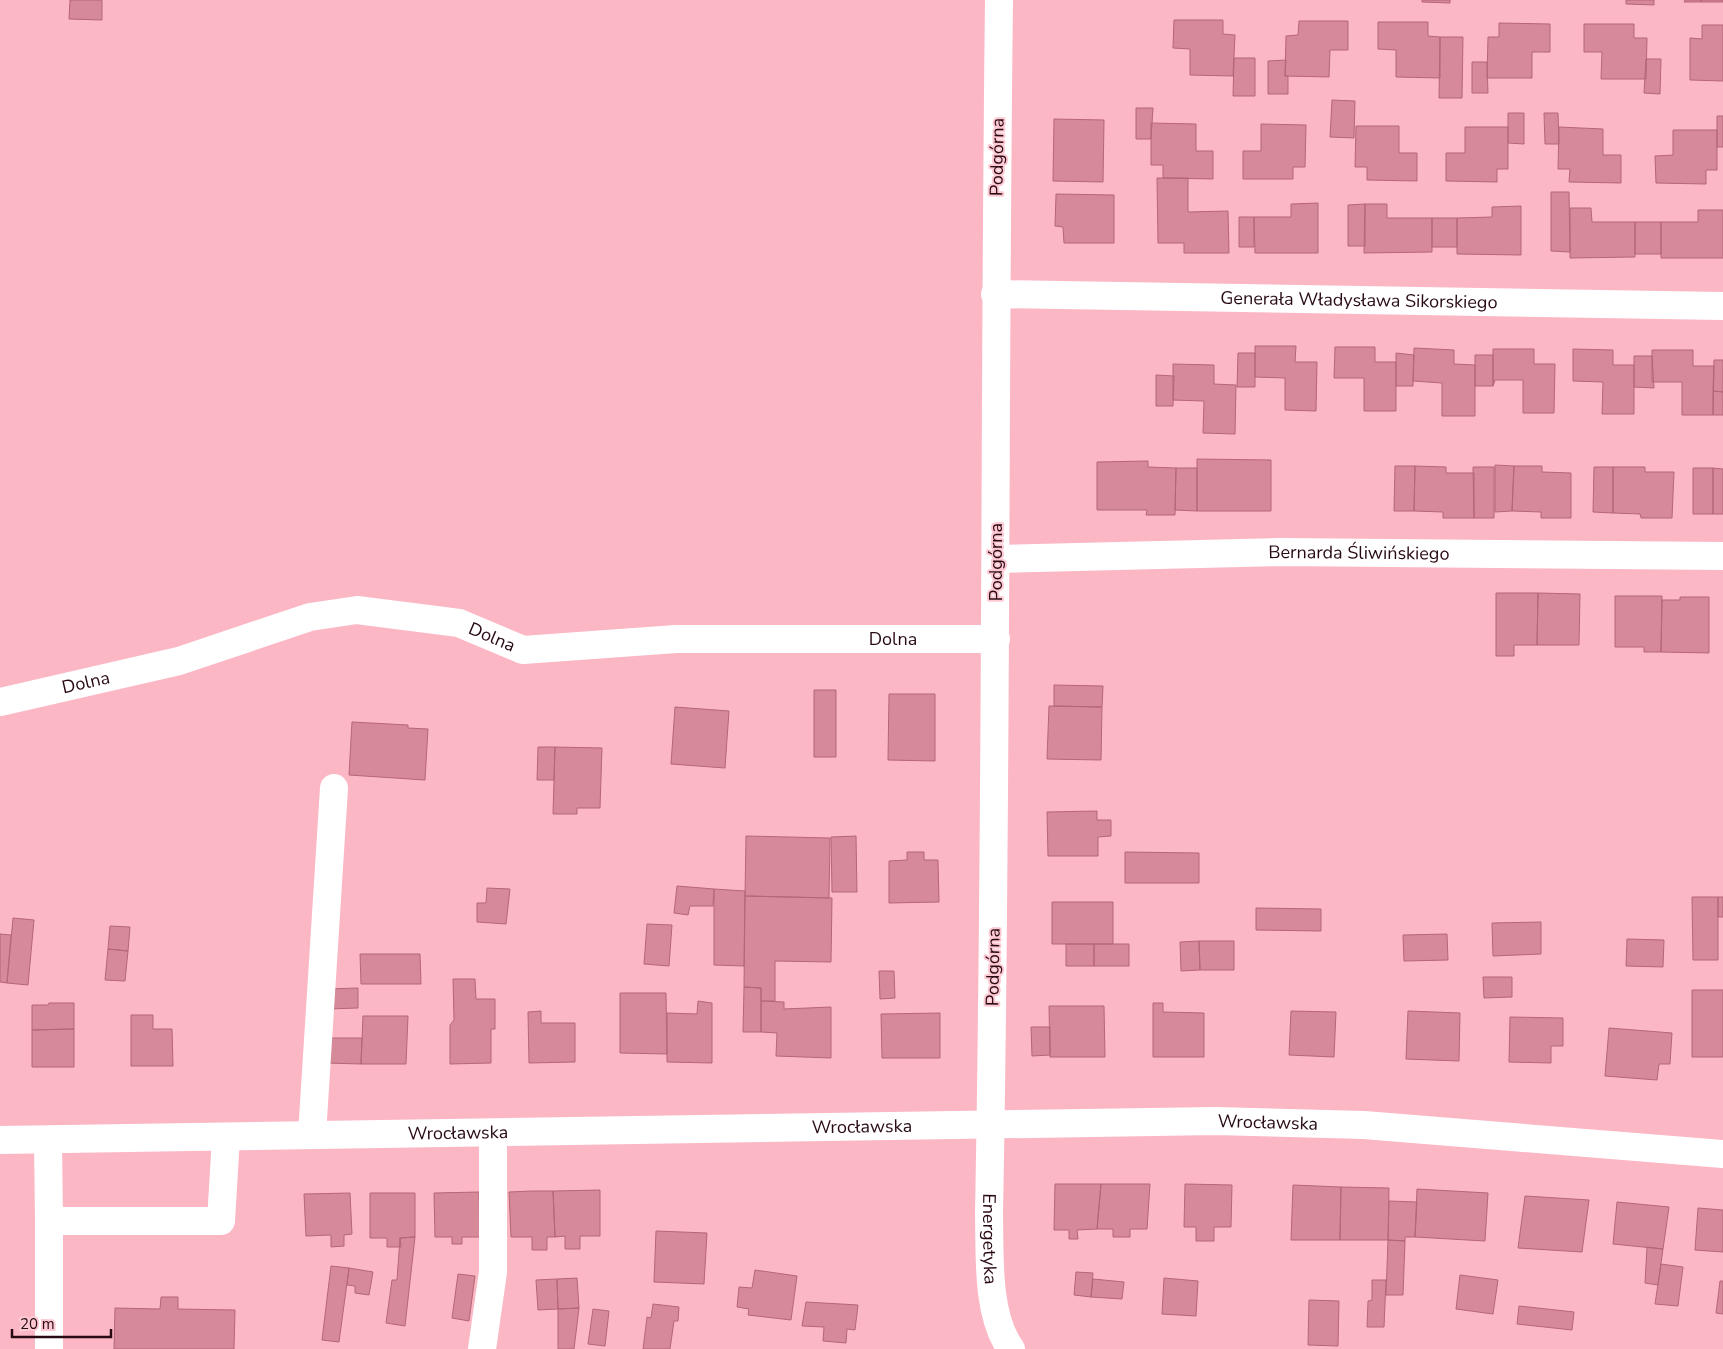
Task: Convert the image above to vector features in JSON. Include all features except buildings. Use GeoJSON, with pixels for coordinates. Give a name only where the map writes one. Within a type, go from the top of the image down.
{"type":"FeatureCollection","features":[{"type":"Feature","properties":{"kind":"street","name":"Podgórna"},"geometry":{"type":"LineString","coordinates":[[992,1124],[996,639],[995,294],[999,0]]}},
{"type":"Feature","properties":{"kind":"street","name":"Generała Władysława Sikorskiego"},"geometry":{"type":"LineString","coordinates":[[995,294],[1723,306]]}},
{"type":"Feature","properties":{"kind":"street","name":"Bernarda Śliwińskiego"},"geometry":{"type":"LineString","coordinates":[[996,559],[1280,552],[1723,556]]}},
{"type":"Feature","properties":{"kind":"street","name":"Dolna"},"geometry":{"type":"LineString","coordinates":[[0,702],[179,661],[310,617],[357,610],[459,623],[522,650],[676,639],[996,639]]}},
{"type":"Feature","properties":{"kind":"street"},"geometry":{"type":"LineString","coordinates":[[312,1135],[334,788]]}},
{"type":"Feature","properties":{"kind":"street","name":"Wrocławska"},"geometry":{"type":"LineString","coordinates":[[0,1140],[1216,1120],[1364,1125],[1723,1154]]}},
{"type":"Feature","properties":{"kind":"street","name":"Energetyka"},"geometry":{"type":"LineString","coordinates":[[992,1124],[989,1212],[994,1305],[1006,1341],[1011,1349]]}},
{"type":"Feature","properties":{"kind":"street"},"geometry":{"type":"LineString","coordinates":[[482,1349],[493,1272],[493,1133]]}},
{"type":"Feature","properties":{"kind":"street"},"geometry":{"type":"LineString","coordinates":[[49,1221],[221,1221],[226,1137]]}},
{"type":"Feature","properties":{"kind":"street"},"geometry":{"type":"LineString","coordinates":[[48,1140],[49,1349]]}}]}
